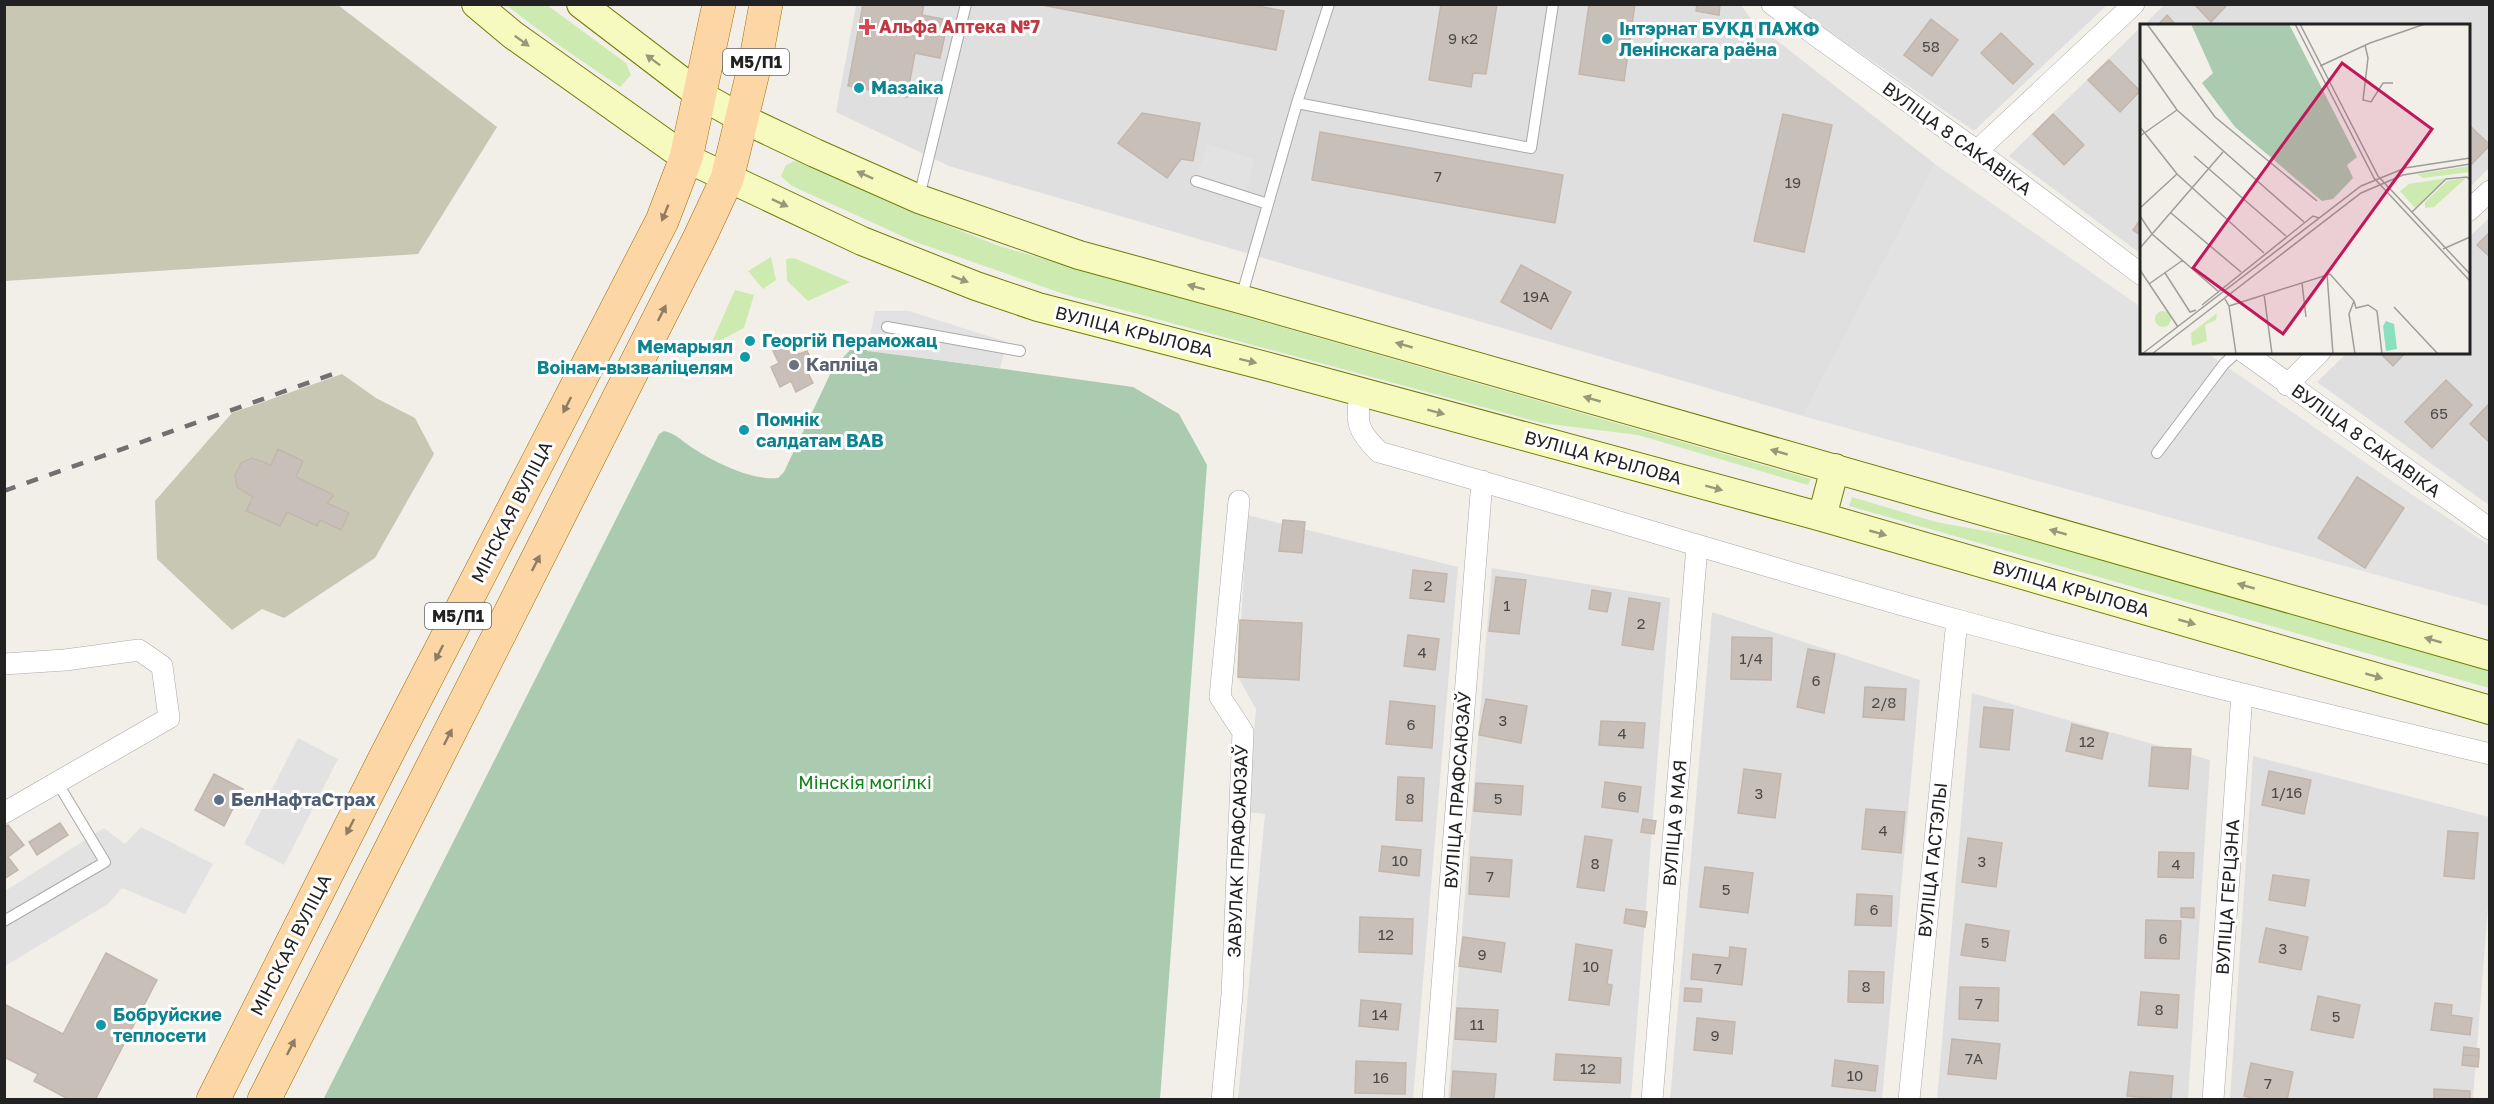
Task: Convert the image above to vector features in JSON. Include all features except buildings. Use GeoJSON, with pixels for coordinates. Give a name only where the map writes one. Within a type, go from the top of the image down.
{"type":"FeatureCollection","features":[{"type":"Feature","properties":{"kind":"main road","name":"ВУЛІЦА КРЫЛОВА"},"geometry":{"type":"LineString","coordinates":[[476,4],[513,35],[686,158],[862,242],[1027,304],[1360,391],[1822,517],[2490,710]]}},
{"type":"Feature","properties":{"kind":"main road"},"geometry":{"type":"LineString","coordinates":[[581,4],[700,94],[741,118],[919,199],[1079,255],[1240,298],[2490,656]]}},
{"type":"Feature","properties":{"kind":"main road","name":"МІНСКАЯ ВУЛІЦА"},"geometry":{"type":"LineString","coordinates":[[213,1100],[380,769],[662,221],[686,158],[719,4]]}},
{"type":"Feature","properties":{"kind":"main road","name":"М5/П1"},"geometry":{"type":"LineString","coordinates":[[264,1100],[694,250],[727,179],[755,63],[766,4]]}},
{"type":"Feature","properties":{"kind":"main road"},"geometry":{"type":"LineString","coordinates":[[1822,517],[1835,468]]}},
{"type":"Feature","properties":{"kind":"street","name":"ВУЛІЦА 8 САКАВІКА"},"geometry":{"type":"LineString","coordinates":[[1772,4],[1977,151],[2140,273]]}},
{"type":"Feature","properties":{"kind":"street"},"geometry":{"type":"LineString","coordinates":[[1977,151],[2134,4]]}},
{"type":"Feature","properties":{"kind":"street"},"geometry":{"type":"LineString","coordinates":[[2470,210],[2490,191]]}},
{"type":"Feature","properties":{"kind":"street","name":"ВУЛІЦА 8 САКАВІКА"},"geometry":{"type":"LineString","coordinates":[[2247,354],[2490,529]]}},
{"type":"Feature","properties":{"kind":"street"},"geometry":{"type":"LineString","coordinates":[[2287,384],[2318,354]]}},
{"type":"Feature","properties":{"kind":"street"},"geometry":{"type":"LineString","coordinates":[[1360,391],[1357,422],[1366,440],[1379,452],[1957,620],[2242,694],[2490,754]]}},
{"type":"Feature","properties":{"kind":"street","name":"ВУЛІЦА ПРАФСАЮЗАЎ"},"geometry":{"type":"LineString","coordinates":[[1433,1100],[1482,481]]}},
{"type":"Feature","properties":{"kind":"street","name":"ЗАВУЛАК ПРАФСАЮЗАЎ"},"geometry":{"type":"LineString","coordinates":[[1222,1100],[1232,995],[1243,732],[1220,697],[1239,501]]}},
{"type":"Feature","properties":{"kind":"street","name":"ВУЛІЦА 9 МАЯ"},"geometry":{"type":"LineString","coordinates":[[1652,1100],[1697,546]]}},
{"type":"Feature","properties":{"kind":"street","name":"ВУЛІЦА ГАСТЭЛЫ"},"geometry":{"type":"LineString","coordinates":[[1909,1100],[1957,620]]}},
{"type":"Feature","properties":{"kind":"street"},"geometry":{"type":"LineString","coordinates":[[4,664],[65,660],[139,650],[162,666],[169,718],[4,813]]}},
{"type":"Feature","properties":{"kind":"street","name":"ВУЛІЦА ГЕРЦЭНА"},"geometry":{"type":"LineString","coordinates":[[2213,1100],[2242,694]]}},
{"type":"Feature","properties":{"kind":"lane"},"geometry":{"type":"LineString","coordinates":[[919,199],[966,4]]}},
{"type":"Feature","properties":{"kind":"lane"},"geometry":{"type":"LineString","coordinates":[[1240,298],[1297,103],[1329,4]]}},
{"type":"Feature","properties":{"kind":"lane"},"geometry":{"type":"LineString","coordinates":[[1297,103],[1531,148],[1553,4]]}},
{"type":"Feature","properties":{"kind":"lane"},"geometry":{"type":"LineString","coordinates":[[1196,181],[1268,204]]}},
{"type":"Feature","properties":{"kind":"lane"},"geometry":{"type":"LineString","coordinates":[[887,327],[1020,351]]}},
{"type":"Feature","properties":{"kind":"lane"},"geometry":{"type":"LineString","coordinates":[[2157,453],[2224,364],[2235,354]]}},
{"type":"Feature","properties":{"kind":"lane"},"geometry":{"type":"LineString","coordinates":[[4,921],[105,862],[57,782]]}},
{"type":"Feature","properties":{"kind":"shaded area"},"geometry":{"type":"Polygon","coordinates":[[[5,4],[338,5],[497,127],[418,254],[5,281],[5,4]]]}},
{"type":"Feature","properties":{"kind":"shaded area"},"geometry":{"type":"Polygon","coordinates":[[[856,5],[1741,5],[1753,22],[1935,164],[1803,416],[949,166],[836,112],[856,5]]]}},
{"type":"Feature","properties":{"kind":"shaded area"},"geometry":{"type":"Polygon","coordinates":[[[1791,5],[2107,5],[1974,131],[1791,5]]]}},
{"type":"Feature","properties":{"kind":"shaded area"},"geometry":{"type":"Polygon","coordinates":[[[2164,5],[2489,5],[2489,168],[2470,187],[2470,24],[2145,24],[2164,5]]]}},
{"type":"Feature","properties":{"kind":"shaded area"},"geometry":{"type":"Polygon","coordinates":[[[2140,28],[2140,253],[2009,156],[2140,28]]]}},
{"type":"Feature","properties":{"kind":"shaded area"},"geometry":{"type":"Polygon","coordinates":[[[1207,144],[1255,159],[1244,195],[1196,181],[1207,144]]]}},
{"type":"Feature","properties":{"kind":"shaded area"},"geometry":{"type":"Polygon","coordinates":[[[1935,164],[2140,306],[2140,354],[2208,354],[2402,488],[2489,545],[2489,606],[1803,416],[1935,164]]]}},
{"type":"Feature","properties":{"kind":"shaded area"},"geometry":{"type":"Polygon","coordinates":[[[2489,218],[2489,505],[2317,382],[2346,354],[2470,354],[2470,236],[2489,218]]]}},
{"type":"Feature","properties":{"kind":"shaded area"},"geometry":{"type":"Polygon","coordinates":[[[875,311],[909,311],[1007,342],[1000,368],[867,351],[875,311]]]}},
{"type":"Feature","properties":{"kind":"shaded area"},"geometry":{"type":"Polygon","coordinates":[[[342,374],[376,398],[415,418],[434,454],[375,558],[284,618],[262,609],[232,630],[157,559],[155,501],[232,413],[342,374]]]}},
{"type":"Feature","properties":{"kind":"shaded area"},"geometry":{"type":"Polygon","coordinates":[[[1247,515],[1458,567],[1413,1099],[1238,1099],[1265,814],[1247,812],[1256,709],[1238,677],[1247,515]]]}},
{"type":"Feature","properties":{"kind":"shaded area"},"geometry":{"type":"Polygon","coordinates":[[[1492,568],[1670,598],[1631,1099],[1448,1100],[1492,568]]]}},
{"type":"Feature","properties":{"kind":"shaded area"},"geometry":{"type":"Polygon","coordinates":[[[1712,612],[1920,680],[1882,1099],[1670,1100],[1712,612]]]}},
{"type":"Feature","properties":{"kind":"shaded area"},"geometry":{"type":"Polygon","coordinates":[[[1972,693],[2210,760],[2188,1099],[1937,1100],[1972,693]]]}},
{"type":"Feature","properties":{"kind":"shaded area"},"geometry":{"type":"Polygon","coordinates":[[[298,738],[338,759],[284,865],[244,844],[298,738]]]}},
{"type":"Feature","properties":{"kind":"shaded area"},"geometry":{"type":"Polygon","coordinates":[[[2253,756],[2489,817],[2489,894],[2473,1099],[2230,1100],[2253,756]]]}},
{"type":"Feature","properties":{"kind":"shaded area"},"geometry":{"type":"Polygon","coordinates":[[[141,827],[213,864],[185,914],[122,888],[108,904],[5,966],[5,891],[104,828],[125,844],[141,827]]]}},
{"type":"Feature","properties":{"kind":"green space"},"geometry":{"type":"Polygon","coordinates":[[[506,5],[547,5],[626,63],[631,75],[620,87],[506,5]]]}},
{"type":"Feature","properties":{"kind":"green space"},"geometry":{"type":"Polygon","coordinates":[[[795,161],[808,164],[898,206],[999,246],[1811,479],[1808,485],[1638,435],[1542,423],[1064,294],[913,241],[792,186],[781,176],[786,165],[795,161]]]}},
{"type":"Feature","properties":{"kind":"green space"},"geometry":{"type":"Polygon","coordinates":[[[771,257],[776,280],[763,289],[748,271],[771,257]]]}},
{"type":"Feature","properties":{"kind":"green space"},"geometry":{"type":"Polygon","coordinates":[[[794,258],[850,282],[808,301],[787,281],[786,259],[794,258]]]}},
{"type":"Feature","properties":{"kind":"green space"},"geometry":{"type":"Polygon","coordinates":[[[735,290],[754,295],[744,328],[710,346],[735,290]]]}},
{"type":"Feature","properties":{"kind":"green space","name":"Мінскія могілкі"},"geometry":{"type":"Polygon","coordinates":[[[852,348],[1133,387],[1179,414],[1207,465],[1160,1099],[323,1100],[659,434],[664,431],[673,434],[704,455],[736,470],[758,477],[778,478],[784,472],[833,368],[852,348]]]}},
{"type":"Feature","properties":{"kind":"green space"},"geometry":{"type":"Polygon","coordinates":[[[1852,497],[1936,522],[2024,538],[2489,669],[2489,688],[1849,506],[1852,497]]]}},
{"type":"Feature","properties":{"kind":"railway"},"geometry":{"type":"LineString","coordinates":[[4,491],[333,374]]}},
{"type":"Feature","properties":{"kind":"place","name":"Альфа Аптека №7"},"geometry":{"type":"Point","coordinates":[867,27]}},
{"type":"Feature","properties":{"kind":"place","name":"Інтэрнат БУКД ПАЖФ Ленінскага раёна"},"geometry":{"type":"Point","coordinates":[1607,39]}},
{"type":"Feature","properties":{"kind":"place","name":"Мазаіка"},"geometry":{"type":"Point","coordinates":[859,88]}},
{"type":"Feature","properties":{"kind":"place","name":"Георгій Пераможац"},"geometry":{"type":"Point","coordinates":[750,341]}},
{"type":"Feature","properties":{"kind":"place","name":"Мемарыял Воінам-вызваліцелям"},"geometry":{"type":"Point","coordinates":[745,357]}},
{"type":"Feature","properties":{"kind":"place","name":"Капліца"},"geometry":{"type":"Point","coordinates":[794,365]}},
{"type":"Feature","properties":{"kind":"place","name":"Помнік салдатам ВАВ"},"geometry":{"type":"Point","coordinates":[744,430]}},
{"type":"Feature","properties":{"kind":"place","name":"БелНафтаСтрах"},"geometry":{"type":"Point","coordinates":[219,800]}},
{"type":"Feature","properties":{"kind":"place","name":"Бобруйские теплосети"},"geometry":{"type":"Point","coordinates":[101,1025]}}]}
